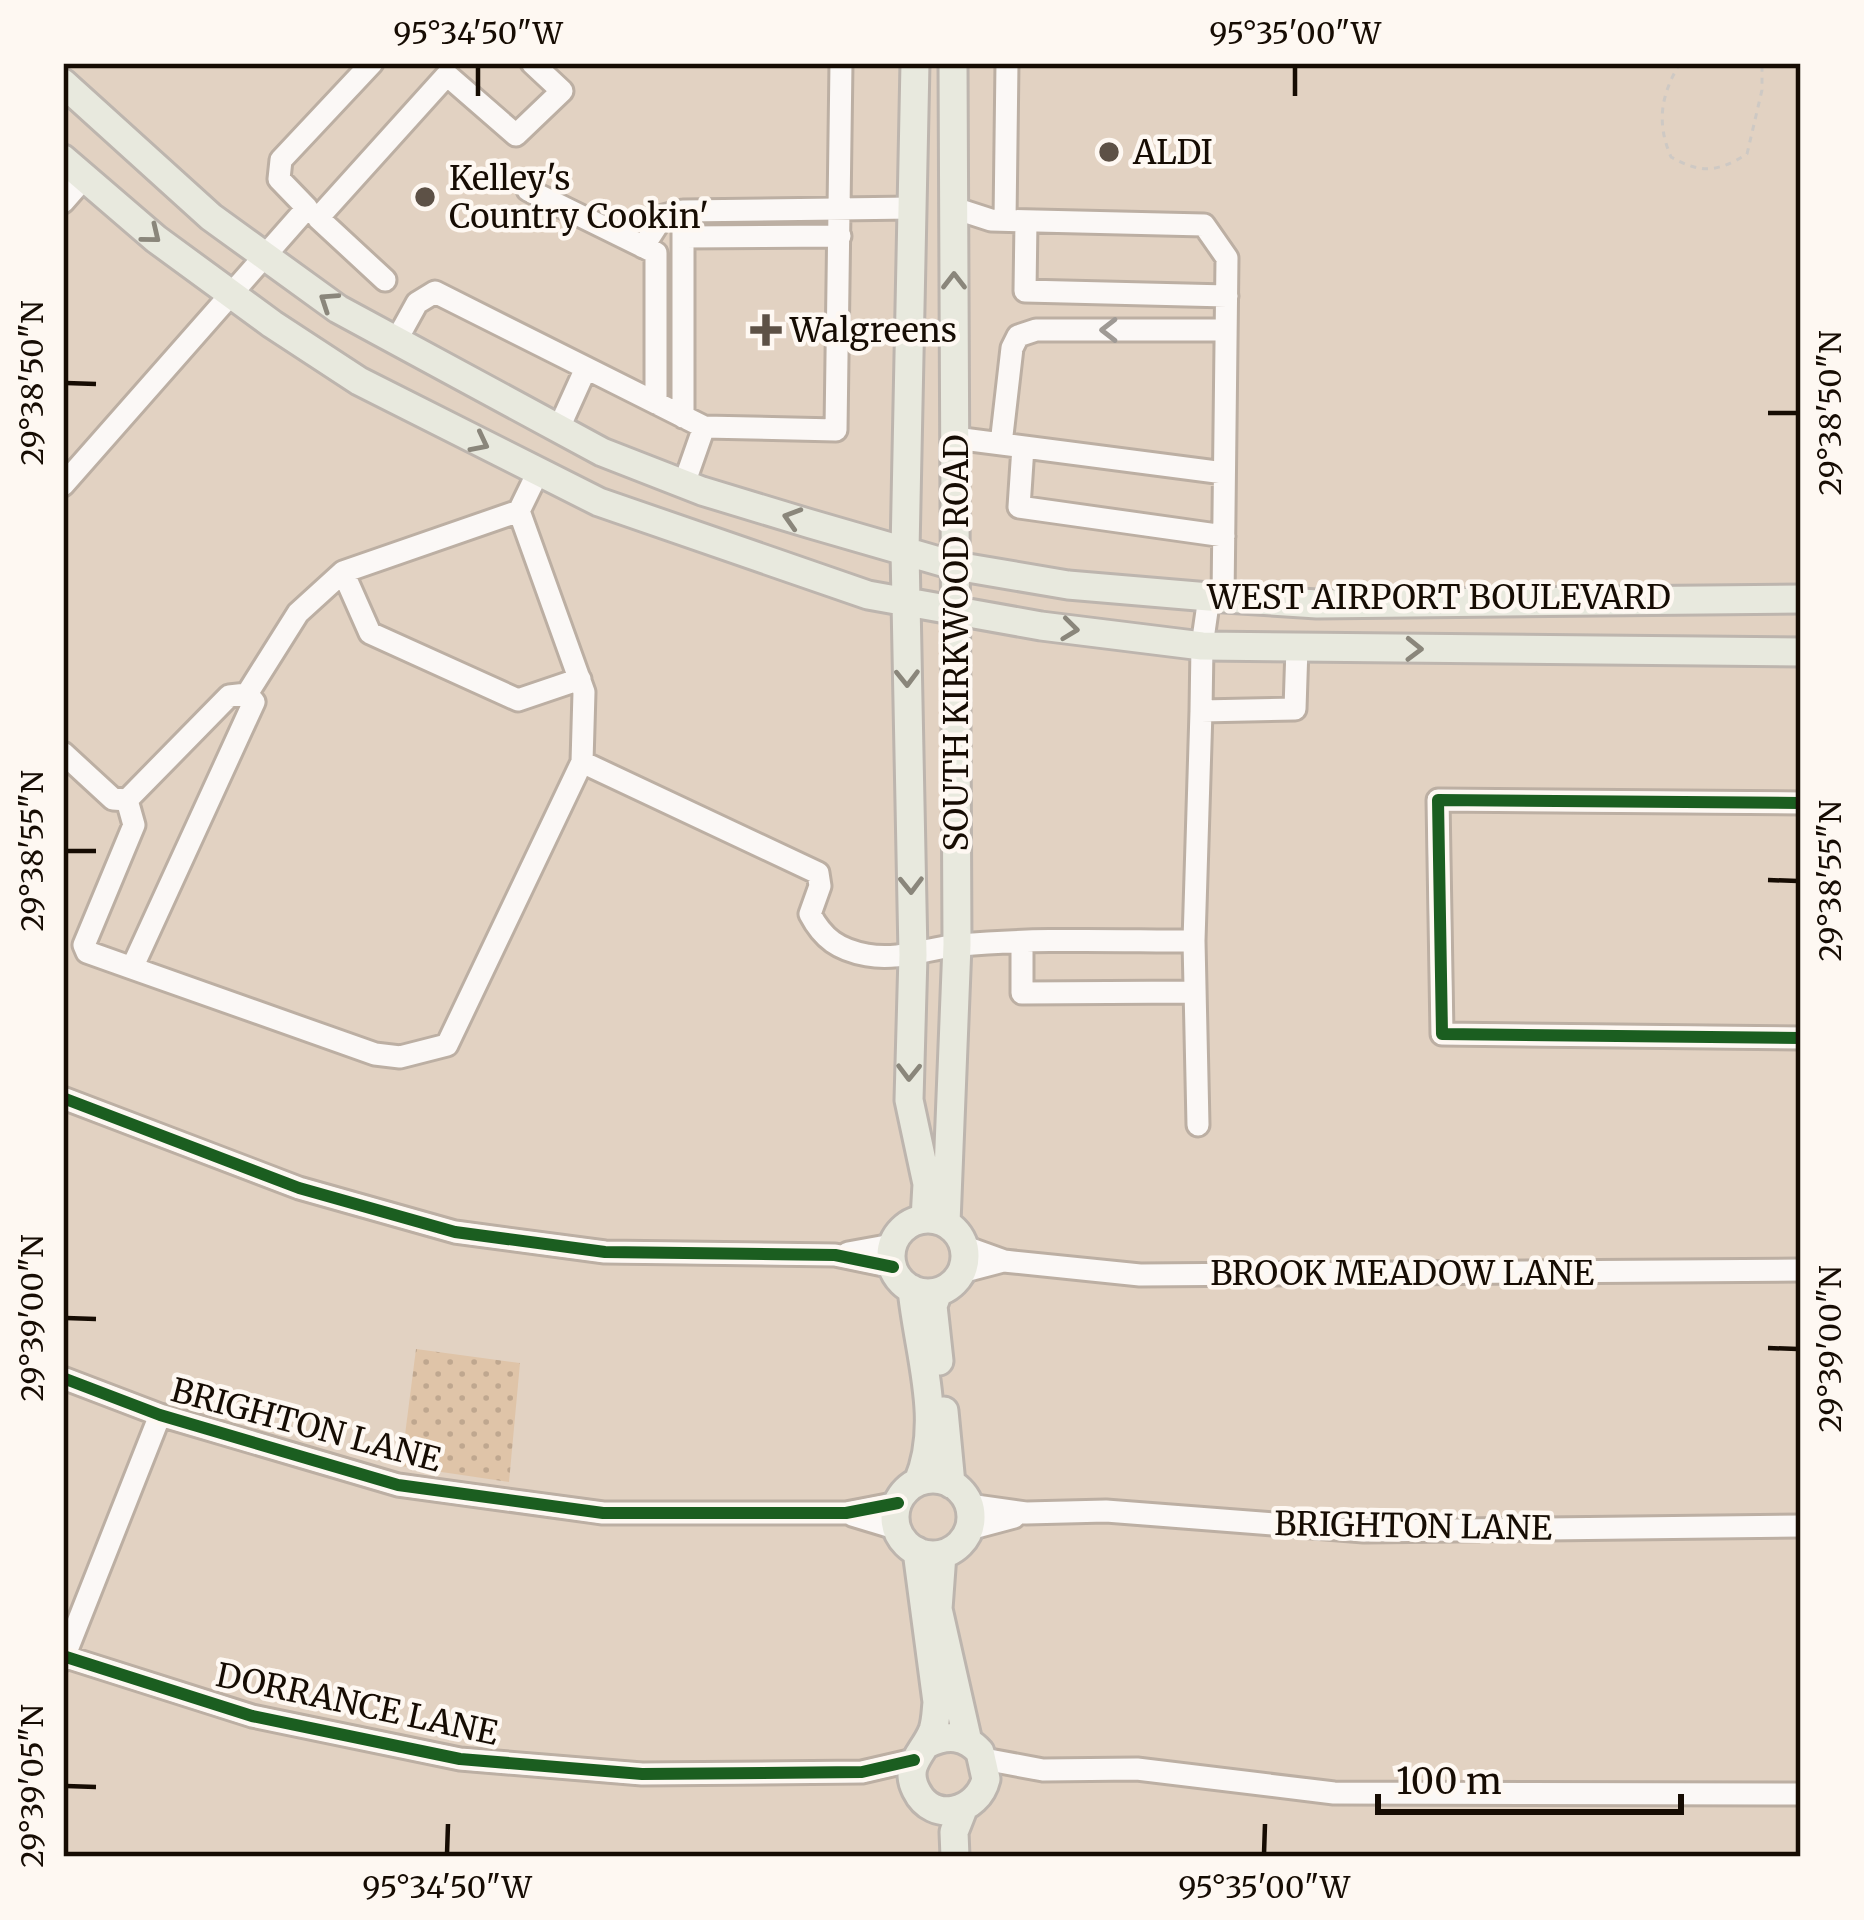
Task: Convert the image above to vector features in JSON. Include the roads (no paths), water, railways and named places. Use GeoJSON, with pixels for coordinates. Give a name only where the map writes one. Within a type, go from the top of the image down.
{"type":"FeatureCollection","features":[{"type":"Feature","properties":{"kind":"main road","name":"SOUTH KIRKWOOD ROAD"},"geometry":{"type":"LineString","coordinates":[[915,63],[904,550],[913,956],[909,1100],[936,1221]]}},
{"type":"Feature","properties":{"kind":"main road","name":"SOUTH KIRKWOOD ROAD"},"geometry":{"type":"LineString","coordinates":[[936,1221],[957,945],[953,63]]}},
{"type":"Feature","properties":{"kind":"main road","name":"WEST AIRPORT BOULEVARD"},"geometry":{"type":"LineString","coordinates":[[63,83],[211,217],[338,309],[558,430],[684,484],[956,566],[1068,585],[1317,604],[1801,599]]}},
{"type":"Feature","properties":{"kind":"main road","name":"WEST AIRPORT BOULEVARD"},"geometry":{"type":"LineString","coordinates":[[63,159],[232,295],[359,381],[599,502],[868,595],[1041,626],[1202,646],[1801,652]]}},
{"type":"Feature","properties":{"kind":"main road"},"geometry":{"type":"LineString","coordinates":[[912,208],[953,208]]}},
{"type":"Feature","properties":{"kind":"main road"},"geometry":{"type":"LineString","coordinates":[[538,472],[558,430]]}},
{"type":"Feature","properties":{"kind":"main road"},"geometry":{"type":"LineString","coordinates":[[1621,652],[1622,598]]}},
{"type":"Feature","properties":{"kind":"main road"},"geometry":{"type":"LineString","coordinates":[[936,1221],[963,1260],[948,1287],[925,1290],[904,1284],[893,1256],[904,1227],[936,1221]]}},
{"type":"Feature","properties":{"kind":"main road"},"geometry":{"type":"LineString","coordinates":[[918,1482],[929,1457],[925,1290]]}},
{"type":"Feature","properties":{"kind":"main road"},"geometry":{"type":"LineString","coordinates":[[925,1290],[933,1306],[963,1506],[954,1549],[929,1552]]}},
{"type":"Feature","properties":{"kind":"main road"},"geometry":{"type":"LineString","coordinates":[[955,1857],[954,1832],[963,1808],[984,1788],[938,1610],[929,1552],[897,1516],[907,1489],[930,1479],[963,1506]]}},
{"type":"Feature","properties":{"kind":"main road"},"geometry":{"type":"LineString","coordinates":[[929,1552],[937,1702],[935,1726],[918,1762],[925,1802],[934,1808],[963,1808]]}},
{"type":"Feature","properties":{"kind":"main road"},"geometry":{"type":"LineString","coordinates":[[918,1762],[947,1736],[976,1750]]}},
{"type":"Feature","properties":{"kind":"main road"},"geometry":{"type":"LineString","coordinates":[[934,1808],[939,1857]]}},
{"type":"Feature","properties":{"kind":"street"},"geometry":{"type":"LineString","coordinates":[[372,63],[281,160],[279,179],[385,280]]}},
{"type":"Feature","properties":{"kind":"street"},"geometry":{"type":"LineString","coordinates":[[63,485],[264,255],[312,213],[447,74],[516,135],[562,91],[532,63]]}},
{"type":"Feature","properties":{"kind":"street"},"geometry":{"type":"LineString","coordinates":[[396,341],[417,303],[435,292],[704,428],[836,430],[842,63]]}},
{"type":"Feature","properties":{"kind":"street"},"geometry":{"type":"LineString","coordinates":[[1007,63],[1025,291],[1227,296]]}},
{"type":"Feature","properties":{"kind":"street"},"geometry":{"type":"LineString","coordinates":[[63,202],[84,178]]}},
{"type":"Feature","properties":{"kind":"street"},"geometry":{"type":"LineString","coordinates":[[528,190],[656,253],[656,404]]}},
{"type":"Feature","properties":{"kind":"street"},"geometry":{"type":"LineString","coordinates":[[643,247],[663,216],[683,211],[912,208]]}},
{"type":"Feature","properties":{"kind":"street"},"geometry":{"type":"LineString","coordinates":[[953,208],[1016,220],[1204,225],[1227,259],[1224,536],[1216,598],[1202,646],[1194,941],[1198,1125]]}},
{"type":"Feature","properties":{"kind":"street"},"geometry":{"type":"LineString","coordinates":[[682,417],[683,211]]}},
{"type":"Feature","properties":{"kind":"street"},"geometry":{"type":"LineString","coordinates":[[683,237],[839,236]]}},
{"type":"Feature","properties":{"kind":"street"},"geometry":{"type":"LineString","coordinates":[[1224,536],[1018,507],[1012,445],[1012,348],[1018,336],[1036,330],[1226,330]]}},
{"type":"Feature","properties":{"kind":"street"},"geometry":{"type":"LineString","coordinates":[[558,430],[586,368]]}},
{"type":"Feature","properties":{"kind":"street"},"geometry":{"type":"LineString","coordinates":[[684,484],[704,428]]}},
{"type":"Feature","properties":{"kind":"street"},"geometry":{"type":"LineString","coordinates":[[955,438],[1225,473]]}},
{"type":"Feature","properties":{"kind":"street"},"geometry":{"type":"LineString","coordinates":[[248,694],[298,613],[343,572],[518,511],[538,472]]}},
{"type":"Feature","properties":{"kind":"street"},"geometry":{"type":"LineString","coordinates":[[127,800],[134,825],[85,945],[87,952],[375,1054],[400,1057],[447,1045],[582,762],[584,692],[518,511]]}},
{"type":"Feature","properties":{"kind":"street"},"geometry":{"type":"LineString","coordinates":[[343,572],[370,633],[518,700],[580,679]]}},
{"type":"Feature","properties":{"kind":"street"},"geometry":{"type":"LineString","coordinates":[[1201,711],[1295,709],[1297,647]]}},
{"type":"Feature","properties":{"kind":"street"},"geometry":{"type":"LineString","coordinates":[[63,753],[112,799],[127,800],[229,696],[248,694]]}},
{"type":"Feature","properties":{"kind":"street"},"geometry":{"type":"LineString","coordinates":[[132,968],[254,702],[248,694]]}},
{"type":"Feature","properties":{"kind":"street"},"geometry":{"type":"LineString","coordinates":[[582,762],[818,873],[820,886],[810,914],[820,934],[842,949],[872,956],[913,956],[957,945],[1194,941]]}},
{"type":"Feature","properties":{"kind":"street"},"geometry":{"type":"LineString","coordinates":[[1801,803],[1438,800],[1442,1034],[1801,1039]]}},
{"type":"Feature","properties":{"kind":"street"},"geometry":{"type":"LineString","coordinates":[[1022,944],[1022,993],[1196,992]]}},
{"type":"Feature","properties":{"kind":"street"},"geometry":{"type":"LineString","coordinates":[[63,1098],[299,1188],[455,1232],[605,1252],[893,1256]]}},
{"type":"Feature","properties":{"kind":"street","name":"BROOK MEADOW LANE"},"geometry":{"type":"LineString","coordinates":[[963,1260],[1141,1275],[1801,1270]]}},
{"type":"Feature","properties":{"kind":"street","name":"BRIGHTON LANE"},"geometry":{"type":"LineString","coordinates":[[63,1378],[160,1415],[420,1488],[603,1513],[897,1516]]}},
{"type":"Feature","properties":{"kind":"street"},"geometry":{"type":"LineString","coordinates":[[64,1658],[160,1415]]}},
{"type":"Feature","properties":{"kind":"street","name":"BRIGHTON LANE"},"geometry":{"type":"LineString","coordinates":[[963,1506],[1026,1513],[1106,1511],[1364,1531],[1801,1526]]}},
{"type":"Feature","properties":{"kind":"street","name":"DORRANCE LANE"},"geometry":{"type":"LineString","coordinates":[[64,1658],[252,1716],[460,1759],[642,1774],[862,1772],[918,1762]]}},
{"type":"Feature","properties":{"kind":"street"},"geometry":{"type":"LineString","coordinates":[[976,1750],[1043,1769],[1137,1769],[1334,1793],[1801,1794]]}},
{"type":"Feature","properties":{"kind":"street"},"geometry":{"type":"LineString","coordinates":[[984,1788],[1043,1769]]}},
{"type":"Feature","properties":{"kind":"place","name":"ALDI"},"geometry":{"type":"Point","coordinates":[1109,152]}},
{"type":"Feature","properties":{"kind":"place","name":"Kelley's Country Cookin'"},"geometry":{"type":"Point","coordinates":[425,197]}},
{"type":"Feature","properties":{"kind":"place","name":"Walgreens"},"geometry":{"type":"Point","coordinates":[766,330]}}]}
